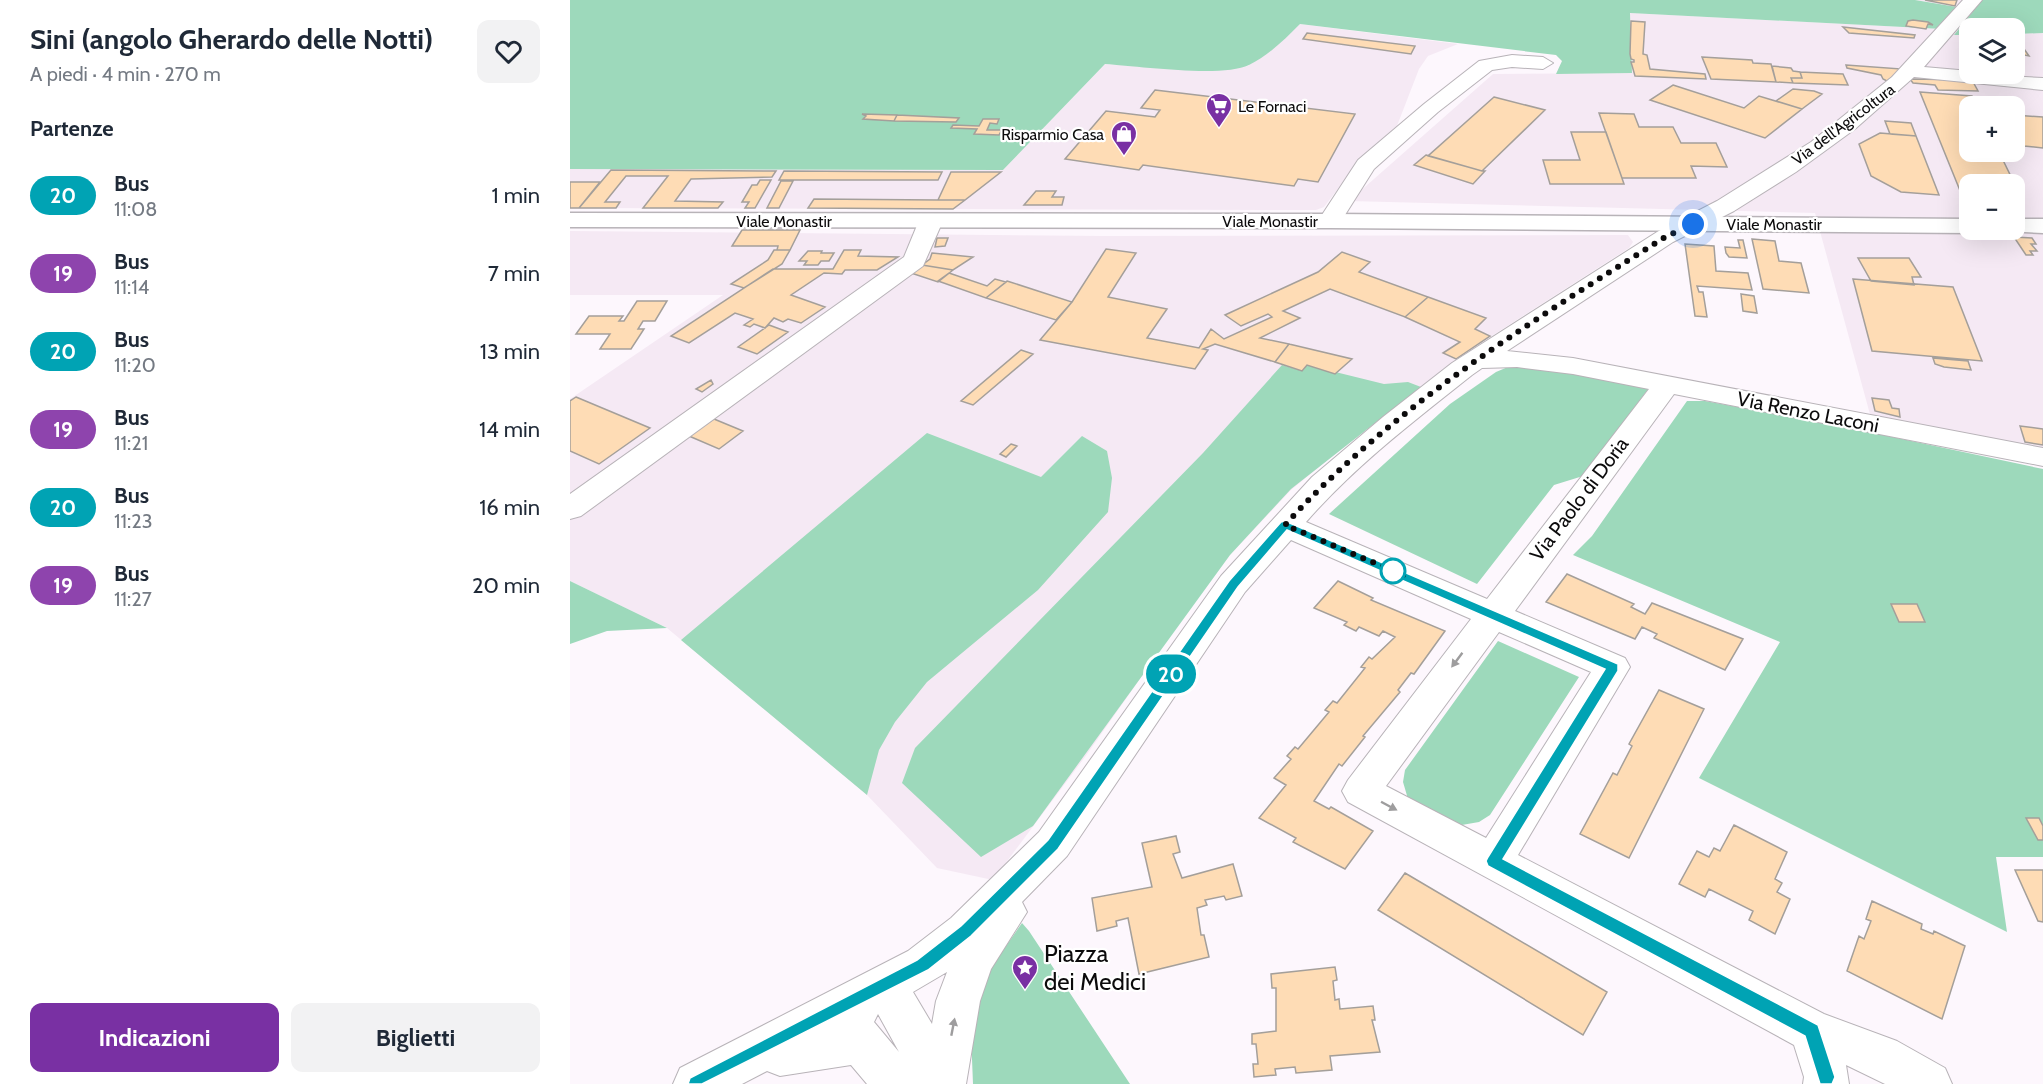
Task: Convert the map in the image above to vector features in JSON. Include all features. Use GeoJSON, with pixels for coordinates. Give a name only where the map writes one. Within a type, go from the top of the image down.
{"type":"FeatureCollection","features":[{"type":"Feature","properties":{"kind":"main road","name":"Viale Monastir"},"geometry":{"type":"LineString","coordinates":[[570,220],[930,223],[1330,221],[1959,226]]}},
{"type":"Feature","properties":{"kind":"main road"},"geometry":{"type":"LineString","coordinates":[[2025,226],[2043,226]]}},
{"type":"Feature","properties":{"kind":"street","name":"Via dell'Agricoltura"},"geometry":{"type":"LineString","coordinates":[[1053,844],[1233,584],[1323,484],[1393,423],[1524,328],[1665,237],[1693,224],[1800,159],[1909,71],[1973,0]]}},
{"type":"Feature","properties":{"kind":"street"},"geometry":{"type":"LineString","coordinates":[[1330,221],[1366,165],[1431,108],[1486,65],[1512,61],[1543,63]]}},
{"type":"Feature","properties":{"kind":"street"},"geometry":{"type":"LineString","coordinates":[[1909,71],[2043,84]]}},
{"type":"Feature","properties":{"kind":"street"},"geometry":{"type":"LineString","coordinates":[[570,509],[914,261],[930,223]]}},
{"type":"Feature","properties":{"kind":"street","name":"Via Renzo Laconi"},"geometry":{"type":"LineString","coordinates":[[1524,328],[1540,348],[1573,366]]}},
{"type":"Feature","properties":{"kind":"street","name":"Via Renzo Laconi"},"geometry":{"type":"LineString","coordinates":[[1478,360],[1517,359],[1573,366],[2043,457]]}},
{"type":"Feature","properties":{"kind":"street","name":"Via Paolo di Doria"},"geometry":{"type":"LineString","coordinates":[[1493,861],[1360,791],[1666,385]]}},
{"type":"Feature","properties":{"kind":"street"},"geometry":{"type":"LineString","coordinates":[[1285,525],[1613,667],[1493,861],[1812,1031],[1881,1057],[1929,1084]]}},
{"type":"Feature","properties":{"kind":"street"},"geometry":{"type":"LineString","coordinates":[[738,1084],[780,1054],[861,1010],[923,965],[966,931],[1053,844]]}},
{"type":"Feature","properties":{"kind":"street"},"geometry":{"type":"LineString","coordinates":[[942,1084],[958,1001],[973,959],[1053,844]]}},
{"type":"Feature","properties":{"kind":"street"},"geometry":{"type":"LineString","coordinates":[[696,1084],[861,1010]]}},
{"type":"Feature","properties":{"kind":"street"},"geometry":{"type":"LineString","coordinates":[[861,1010],[897,1084]]}},
{"type":"Feature","properties":{"kind":"street"},"geometry":{"type":"LineString","coordinates":[[861,1010],[942,1084]]}},
{"type":"Feature","properties":{"kind":"street"},"geometry":{"type":"LineString","coordinates":[[1812,1031],[1827,1077],[1826,1084]]}},
{"type":"Feature","properties":{"kind":"shaded area"},"geometry":{"type":"Polygon","coordinates":[[[1915,0],[1982,0],[1968,18],[1959,18],[1959,29],[1955,34],[1959,34],[1959,84],[2025,84],[2025,34],[2043,33],[2043,448],[1871,418],[1815,213],[1349,201],[1493,74],[1632,73],[1630,13],[1942,29],[1957,7],[1915,0]]]}},
{"type":"Feature","properties":{"kind":"shaded area"},"geometry":{"type":"Polygon","coordinates":[[[1300,24],[1458,44],[1428,56],[1419,69],[1395,131],[1357,164],[1324,207],[1316,210],[570,208],[570,168],[1003,170],[1105,64],[1208,71],[1248,66],[1300,24]]]}},
{"type":"Feature","properties":{"kind":"shaded area"},"geometry":{"type":"Polygon","coordinates":[[[570,231],[1104,236],[1628,235],[1633,242],[1629,248],[1487,339],[1376,420],[1291,490],[1230,555],[1085,757],[993,880],[937,868],[867,795],[667,628],[570,581],[570,399],[723,295],[570,295],[570,231]]]}},
{"type":"Feature","properties":{"kind":"green space"},"geometry":{"type":"Polygon","coordinates":[[[570,0],[1915,0],[1957,7],[1942,29],[1630,13],[1632,73],[1556,74],[1562,61],[1556,55],[1300,24],[1263,57],[1236,69],[1200,71],[1105,64],[1003,170],[570,169],[570,0]]]}},
{"type":"Feature","properties":{"kind":"green space"},"geometry":{"type":"Polygon","coordinates":[[[1982,0],[2043,0],[2043,33],[2025,34],[2025,18],[1968,18],[1982,0]]]}},
{"type":"Feature","properties":{"kind":"green space"},"geometry":{"type":"Polygon","coordinates":[[[1515,364],[1649,388],[1583,476],[1554,485],[1477,584],[1329,514],[1450,404],[1496,372],[1515,364]]]}},
{"type":"Feature","properties":{"kind":"green space"},"geometry":{"type":"Polygon","coordinates":[[[1282,365],[1302,371],[1307,365],[1384,384],[1408,382],[1421,387],[1291,489],[1230,555],[1033,826],[981,857],[902,783],[915,748],[1203,453],[1282,365]]]}},
{"type":"Feature","properties":{"kind":"green space"},"geometry":{"type":"Polygon","coordinates":[[[1687,401],[1705,401],[1836,425],[2043,469],[2043,857],[1996,857],[2007,932],[1699,778],[1780,642],[1573,555],[1592,536],[1687,401]]]}},
{"type":"Feature","properties":{"kind":"green space"},"geometry":{"type":"Polygon","coordinates":[[[927,433],[1041,477],[1082,436],[1107,451],[1112,478],[1108,512],[1038,590],[927,682],[895,722],[879,750],[867,795],[681,640],[927,433]]]}},
{"type":"Feature","properties":{"kind":"green space"},"geometry":{"type":"Polygon","coordinates":[[[570,581],[667,628],[607,631],[570,644],[570,581]]]}},
{"type":"Feature","properties":{"kind":"green space"},"geometry":{"type":"Polygon","coordinates":[[[1498,641],[1579,677],[1490,815],[1479,822],[1456,826],[1408,799],[1403,782],[1405,770],[1498,641]]]}},
{"type":"Feature","properties":{"kind":"green space","name":"Piazza dei Medici"},"geometry":{"type":"Polygon","coordinates":[[[1022,923],[1130,1084],[973,1084],[971,1034],[985,976],[1022,923]]]}},
{"type":"Feature","properties":{"kind":"building"},"geometry":{"type":"Polygon","coordinates":[[[1925,0],[1957,0],[1955,6],[1925,0]]]}},
{"type":"Feature","properties":{"kind":"building"},"geometry":{"type":"Polygon","coordinates":[[[1913,20],[1933,25],[1928,24],[1926,29],[1906,26],[1908,21],[1913,20]]]}},
{"type":"Feature","properties":{"kind":"building"},"geometry":{"type":"Polygon","coordinates":[[[1631,21],[1645,22],[1643,54],[1647,55],[1650,69],[1705,74],[1706,79],[1635,76],[1631,62],[1634,60],[1631,59],[1630,54],[1631,21]]]}},
{"type":"Feature","properties":{"kind":"building"},"geometry":{"type":"Polygon","coordinates":[[[1843,27],[1915,35],[1914,38],[1849,33],[1843,27]]]}},
{"type":"Feature","properties":{"kind":"building"},"geometry":{"type":"Polygon","coordinates":[[[1307,33],[1415,46],[1411,54],[1303,39],[1307,33]]]}},
{"type":"Feature","properties":{"kind":"building"},"geometry":{"type":"Polygon","coordinates":[[[1702,57],[1752,60],[1753,63],[1771,64],[1776,82],[1711,79],[1702,57]]]}},
{"type":"Feature","properties":{"kind":"building"},"geometry":{"type":"Polygon","coordinates":[[[1846,65],[1902,69],[1887,81],[1881,75],[1847,68],[1846,65]]]}},
{"type":"Feature","properties":{"kind":"building"},"geometry":{"type":"Polygon","coordinates":[[[1772,66],[1791,68],[1793,71],[1800,72],[1802,78],[1791,78],[1793,83],[1776,82],[1772,66]]]}},
{"type":"Feature","properties":{"kind":"building"},"geometry":{"type":"Polygon","coordinates":[[[1800,72],[1843,74],[1848,85],[1793,83],[1791,78],[1802,78],[1800,72]]]}},
{"type":"Feature","properties":{"kind":"building"},"geometry":{"type":"Polygon","coordinates":[[[1910,79],[1959,80],[1959,84],[1974,84],[1978,91],[1938,90],[1935,85],[1913,83],[1910,79]]]}},
{"type":"Feature","properties":{"kind":"building"},"geometry":{"type":"Polygon","coordinates":[[[1673,85],[1744,108],[1759,96],[1802,109],[1765,138],[1650,100],[1673,85]]]}},
{"type":"Feature","properties":{"kind":"building"},"geometry":{"type":"Polygon","coordinates":[[[1793,89],[1822,94],[1802,109],[1776,101],[1793,89]]]}},
{"type":"Feature","properties":{"kind":"building","name":"Le Fornaci"},"geometry":{"type":"Polygon","coordinates":[[[1155,90],[1355,114],[1318,182],[1298,179],[1294,186],[1143,165],[1139,170],[1065,159],[1106,111],[1155,117],[1160,110],[1141,108],[1155,90]]]}},
{"type":"Feature","properties":{"kind":"building"},"geometry":{"type":"Polygon","coordinates":[[[1920,92],[1972,96],[1959,96],[1959,162],[2004,162],[2010,174],[1959,174],[1959,188],[1920,92]]]}},
{"type":"Feature","properties":{"kind":"building"},"geometry":{"type":"Polygon","coordinates":[[[1494,97],[1545,110],[1482,171],[1428,156],[1494,97]]]}},
{"type":"Feature","properties":{"kind":"building"},"geometry":{"type":"Polygon","coordinates":[[[1599,113],[1634,114],[1639,127],[1673,127],[1681,143],[1716,143],[1727,167],[1691,166],[1696,178],[1622,178],[1599,113]]]}},
{"type":"Feature","properties":{"kind":"building"},"geometry":{"type":"Polygon","coordinates":[[[862,114],[897,115],[894,121],[863,119],[866,116],[862,114]]]}},
{"type":"Feature","properties":{"kind":"building"},"geometry":{"type":"Polygon","coordinates":[[[897,115],[959,118],[956,122],[894,121],[897,115]]]}},
{"type":"Feature","properties":{"kind":"building"},"geometry":{"type":"Polygon","coordinates":[[[2025,116],[2043,117],[2043,148],[2025,146],[2025,116]]]}},
{"type":"Feature","properties":{"kind":"building"},"geometry":{"type":"Polygon","coordinates":[[[983,119],[999,119],[997,124],[990,123],[987,130],[1002,130],[999,135],[974,134],[977,129],[951,128],[953,125],[979,126],[983,119]]]}},
{"type":"Feature","properties":{"kind":"building"},"geometry":{"type":"Polygon","coordinates":[[[1885,121],[1911,123],[1916,136],[1890,134],[1885,121]]]}},
{"type":"Feature","properties":{"kind":"building"},"geometry":{"type":"Polygon","coordinates":[[[1571,132],[1606,132],[1624,184],[1550,184],[1543,160],[1580,160],[1571,132]]]}},
{"type":"Feature","properties":{"kind":"building"},"geometry":{"type":"Polygon","coordinates":[[[1880,133],[1916,136],[1939,195],[1901,192],[1871,176],[1859,144],[1880,133]]]}},
{"type":"Feature","properties":{"kind":"building"},"geometry":{"type":"Polygon","coordinates":[[[1426,155],[1485,171],[1473,184],[1414,165],[1426,155]]]}},
{"type":"Feature","properties":{"kind":"building"},"geometry":{"type":"Polygon","coordinates":[[[611,170],[776,171],[772,177],[691,179],[675,201],[723,202],[718,208],[643,208],[668,176],[626,176],[605,202],[620,202],[616,208],[579,208],[611,170]]]}},
{"type":"Feature","properties":{"kind":"building"},"geometry":{"type":"Polygon","coordinates":[[[784,171],[942,172],[938,180],[779,180],[784,171]]]}},
{"type":"Feature","properties":{"kind":"building"},"geometry":{"type":"Polygon","coordinates":[[[951,172],[1001,172],[965,200],[938,200],[951,172]]]}},
{"type":"Feature","properties":{"kind":"building"},"geometry":{"type":"Polygon","coordinates":[[[760,180],[771,180],[755,208],[745,208],[749,202],[742,202],[752,185],[757,185],[760,180]]]}},
{"type":"Feature","properties":{"kind":"building"},"geometry":{"type":"Polygon","coordinates":[[[781,181],[793,181],[779,208],[767,208],[781,181]]]}},
{"type":"Feature","properties":{"kind":"building"},"geometry":{"type":"Polygon","coordinates":[[[570,182],[600,182],[579,208],[570,208],[570,182]]]}},
{"type":"Feature","properties":{"kind":"building"},"geometry":{"type":"Polygon","coordinates":[[[1036,191],[1056,191],[1052,197],[1064,197],[1062,205],[1024,205],[1036,191]]]}},
{"type":"Feature","properties":{"kind":"building"},"geometry":{"type":"Polygon","coordinates":[[[814,199],[965,200],[953,209],[808,208],[814,199]]]}},
{"type":"Feature","properties":{"kind":"building"},"geometry":{"type":"Polygon","coordinates":[[[742,230],[800,230],[790,250],[777,250],[778,246],[732,246],[742,230]]]}},
{"type":"Feature","properties":{"kind":"building"},"geometry":{"type":"Polygon","coordinates":[[[937,238],[948,238],[945,246],[935,247],[937,238]]]}},
{"type":"Feature","properties":{"kind":"building"},"geometry":{"type":"Polygon","coordinates":[[[2032,238],[2036,244],[2031,244],[2037,251],[2030,251],[2033,255],[2026,255],[2016,240],[2032,238]]]}},
{"type":"Feature","properties":{"kind":"building"},"geometry":{"type":"Polygon","coordinates":[[[1752,239],[1775,241],[1779,261],[1801,263],[1809,293],[1763,289],[1752,239]]]}},
{"type":"Feature","properties":{"kind":"building"},"geometry":{"type":"Polygon","coordinates":[[[1738,240],[1743,240],[1747,258],[1729,257],[1726,253],[1725,247],[1740,248],[1738,240]]]}},
{"type":"Feature","properties":{"kind":"building"},"geometry":{"type":"Polygon","coordinates":[[[1685,244],[1714,246],[1716,271],[1748,273],[1752,290],[1697,286],[1699,292],[1703,292],[1707,317],[1695,316],[1685,244]]]}},
{"type":"Feature","properties":{"kind":"building"},"geometry":{"type":"Polygon","coordinates":[[[1106,249],[1136,253],[1108,297],[1167,309],[1147,338],[1199,348],[1211,329],[1224,339],[1272,317],[1268,314],[1241,326],[1225,315],[1318,272],[1342,252],[1370,262],[1359,272],[1428,297],[1405,317],[1330,289],[1283,311],[1300,318],[1260,338],[1289,344],[1275,362],[1215,344],[1203,349],[1208,350],[1195,369],[1040,340],[1072,302],[1106,249]]]}},
{"type":"Feature","properties":{"kind":"building"},"geometry":{"type":"Polygon","coordinates":[[[774,250],[790,250],[782,264],[744,288],[731,284],[768,260],[774,250]]]}},
{"type":"Feature","properties":{"kind":"building"},"geometry":{"type":"Polygon","coordinates":[[[844,250],[861,250],[858,256],[898,257],[877,270],[845,270],[842,274],[824,273],[791,295],[825,307],[801,323],[788,319],[783,322],[774,318],[765,328],[754,324],[750,327],[744,325],[753,319],[735,313],[689,343],[671,336],[773,269],[833,269],[844,250]]]}},
{"type":"Feature","properties":{"kind":"building"},"geometry":{"type":"Polygon","coordinates":[[[808,251],[834,253],[829,261],[821,261],[818,265],[804,265],[807,261],[799,261],[808,251]]]}},
{"type":"Feature","properties":{"kind":"building"},"geometry":{"type":"Polygon","coordinates":[[[932,253],[973,257],[953,270],[922,265],[930,259],[932,253]]]}},
{"type":"Feature","properties":{"kind":"building"},"geometry":{"type":"Polygon","coordinates":[[[1858,258],[1909,258],[1921,277],[1912,277],[1914,285],[1871,281],[1858,258]]]}},
{"type":"Feature","properties":{"kind":"building"},"geometry":{"type":"Polygon","coordinates":[[[922,265],[953,270],[938,282],[911,273],[922,265]]]}},
{"type":"Feature","properties":{"kind":"building"},"geometry":{"type":"Polygon","coordinates":[[[949,273],[987,286],[995,279],[1006,282],[986,298],[938,281],[949,273]]]}},
{"type":"Feature","properties":{"kind":"building"},"geometry":{"type":"Polygon","coordinates":[[[1853,279],[1953,287],[1982,361],[1872,351],[1853,279]]]}},
{"type":"Feature","properties":{"kind":"building"},"geometry":{"type":"Polygon","coordinates":[[[1007,281],[1072,302],[1056,320],[986,298],[1007,281]]]}},
{"type":"Feature","properties":{"kind":"building"},"geometry":{"type":"Polygon","coordinates":[[[1741,294],[1754,296],[1757,313],[1743,311],[1741,294]]]}},
{"type":"Feature","properties":{"kind":"building"},"geometry":{"type":"Polygon","coordinates":[[[1428,297],[1486,318],[1475,329],[1490,336],[1456,359],[1443,353],[1460,342],[1405,317],[1428,297]]]}},
{"type":"Feature","properties":{"kind":"building"},"geometry":{"type":"Polygon","coordinates":[[[637,301],[667,301],[655,321],[643,321],[638,329],[644,329],[631,349],[600,349],[610,334],[576,334],[589,316],[623,316],[619,321],[624,321],[637,301]]]}},
{"type":"Feature","properties":{"kind":"building"},"geometry":{"type":"Polygon","coordinates":[[[769,325],[788,332],[757,354],[738,347],[769,325]]]}},
{"type":"Feature","properties":{"kind":"building"},"geometry":{"type":"Polygon","coordinates":[[[1289,344],[1352,359],[1335,374],[1307,365],[1302,371],[1275,362],[1289,344]]]}},
{"type":"Feature","properties":{"kind":"building"},"geometry":{"type":"Polygon","coordinates":[[[1021,350],[1033,354],[973,405],[961,401],[1021,350]]]}},
{"type":"Feature","properties":{"kind":"building"},"geometry":{"type":"Polygon","coordinates":[[[1933,358],[1968,361],[1971,370],[1944,367],[1935,364],[1933,358]]]}},
{"type":"Feature","properties":{"kind":"building"},"geometry":{"type":"Polygon","coordinates":[[[711,380],[713,384],[702,392],[696,389],[711,380]]]}},
{"type":"Feature","properties":{"kind":"building"},"geometry":{"type":"Polygon","coordinates":[[[576,397],[650,428],[599,464],[570,451],[570,401],[576,397]]]}},
{"type":"Feature","properties":{"kind":"building"},"geometry":{"type":"Polygon","coordinates":[[[1872,398],[1889,400],[1892,408],[1899,409],[1900,417],[1875,411],[1872,398]]]}},
{"type":"Feature","properties":{"kind":"building"},"geometry":{"type":"Polygon","coordinates":[[[714,419],[743,431],[719,449],[689,436],[714,419]]]}},
{"type":"Feature","properties":{"kind":"building"},"geometry":{"type":"Polygon","coordinates":[[[2020,426],[2043,429],[2043,445],[2025,442],[2020,426]]]}},
{"type":"Feature","properties":{"kind":"building"},"geometry":{"type":"Polygon","coordinates":[[[1011,444],[1017,446],[1006,457],[1000,454],[1011,444]]]}},
{"type":"Feature","properties":{"kind":"building"},"geometry":{"type":"Polygon","coordinates":[[[1567,574],[1634,604],[1631,607],[1645,614],[1652,603],[1743,639],[1725,670],[1654,638],[1657,634],[1642,627],[1635,639],[1546,602],[1567,574]]]}},
{"type":"Feature","properties":{"kind":"building"},"geometry":{"type":"Polygon","coordinates":[[[1338,581],[1373,598],[1371,600],[1445,631],[1342,766],[1339,764],[1314,801],[1329,809],[1331,807],[1373,831],[1345,869],[1293,842],[1296,838],[1259,818],[1286,785],[1274,778],[1291,759],[1287,756],[1295,747],[1298,749],[1329,712],[1325,710],[1333,701],[1337,703],[1365,668],[1361,667],[1369,657],[1372,659],[1395,637],[1383,631],[1379,636],[1359,627],[1356,631],[1344,625],[1347,622],[1314,608],[1338,581]]]}},
{"type":"Feature","properties":{"kind":"building"},"geometry":{"type":"Polygon","coordinates":[[[1891,604],[1917,604],[1925,622],[1899,622],[1891,604]]]}},
{"type":"Feature","properties":{"kind":"building"},"geometry":{"type":"Polygon","coordinates":[[[1659,690],[1704,709],[1629,858],[1580,834],[1613,773],[1617,775],[1632,746],[1629,744],[1659,690]]]}},
{"type":"Feature","properties":{"kind":"building"},"geometry":{"type":"Polygon","coordinates":[[[2026,818],[2039,818],[2043,826],[2043,840],[2038,840],[2026,818]]]}},
{"type":"Feature","properties":{"kind":"building"},"geometry":{"type":"Polygon","coordinates":[[[1734,825],[1787,852],[1775,879],[1782,883],[1777,892],[1790,899],[1775,934],[1749,920],[1753,911],[1709,889],[1705,897],[1679,884],[1697,851],[1709,857],[1714,848],[1720,851],[1734,825]]]}},
{"type":"Feature","properties":{"kind":"building"},"geometry":{"type":"Polygon","coordinates":[[[1176,836],[1180,852],[1173,854],[1182,878],[1233,864],[1242,896],[1226,900],[1224,896],[1205,900],[1207,905],[1197,908],[1201,935],[1204,935],[1209,957],[1139,974],[1128,918],[1116,921],[1117,926],[1097,931],[1092,898],[1152,887],[1142,843],[1176,836]]]}},
{"type":"Feature","properties":{"kind":"building"},"geometry":{"type":"Polygon","coordinates":[[[2015,870],[2043,870],[2043,922],[2038,921],[2015,870]]]}},
{"type":"Feature","properties":{"kind":"building"},"geometry":{"type":"Polygon","coordinates":[[[1405,873],[1607,992],[1583,1035],[1378,910],[1405,873]]]}},
{"type":"Feature","properties":{"kind":"building"},"geometry":{"type":"Polygon","coordinates":[[[1872,901],[1922,924],[1921,929],[1933,934],[1934,931],[1965,946],[1942,1019],[1847,971],[1859,936],[1864,939],[1871,921],[1866,919],[1872,901]]]}},
{"type":"Feature","properties":{"kind":"building"},"geometry":{"type":"Polygon","coordinates":[[[1335,967],[1337,980],[1333,981],[1335,1000],[1339,999],[1340,1009],[1373,1006],[1375,1020],[1372,1020],[1380,1052],[1330,1056],[1332,1070],[1296,1073],[1295,1067],[1275,1069],[1276,1075],[1254,1077],[1253,1064],[1258,1064],[1256,1044],[1252,1044],[1252,1034],[1276,1031],[1276,988],[1272,988],[1271,974],[1335,967]]]}},
{"type":"Feature","properties":{"kind":"bus line","name":"20"},"geometry":{"type":"LineString","coordinates":[[696,1084],[864,998],[923,965],[966,931],[1053,844],[1233,584],[1285,525],[1613,667],[1493,861],[1782,1012],[1812,1031],[1827,1077],[1826,1084]]}},
{"type":"Feature","properties":{"kind":"place","name":"Le Fornaci"},"geometry":{"type":"Point","coordinates":[1219,129]}},
{"type":"Feature","properties":{"kind":"place","name":"Risparmio Casa"},"geometry":{"type":"Point","coordinates":[1124,157]}},
{"type":"Feature","properties":{"kind":"place","name":"Piazza dei Medici"},"geometry":{"type":"Point","coordinates":[1025,991]}},
{"type":"Feature","properties":{"kind":"route"},"geometry":{"type":"LineString","coordinates":[[1393,571],[1403,575],[1285,525],[1323,484],[1393,423],[1462,369],[1665,237],[1693,224]]}}]}
